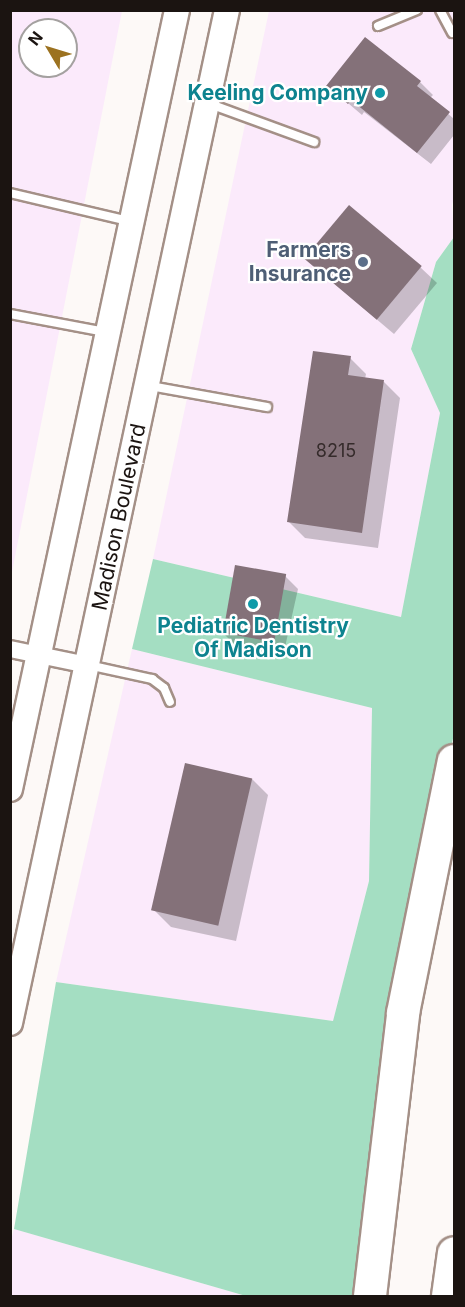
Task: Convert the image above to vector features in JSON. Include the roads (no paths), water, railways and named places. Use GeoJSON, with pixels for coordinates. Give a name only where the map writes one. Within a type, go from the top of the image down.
{"type":"FeatureCollection","features":[{"type":"Feature","properties":{"kind":"highway"},"geometry":{"type":"LineString","coordinates":[[370,1296],[403,1013],[454,761]]}},
{"type":"Feature","properties":{"kind":"highway"},"geometry":{"type":"LineString","coordinates":[[448,1296],[454,1253]]}},
{"type":"Feature","properties":{"kind":"main road"},"geometry":{"type":"LineString","coordinates":[[10,789],[177,10]]}},
{"type":"Feature","properties":{"kind":"main road","name":"Madison Boulevard"},"geometry":{"type":"LineString","coordinates":[[10,1023],[227,10]]}},
{"type":"Feature","properties":{"kind":"street"},"geometry":{"type":"LineString","coordinates":[[10,649],[87,665]]}},
{"type":"Feature","properties":{"kind":"lane"},"geometry":{"type":"LineString","coordinates":[[378,26],[417,10]]}},
{"type":"Feature","properties":{"kind":"lane"},"geometry":{"type":"LineString","coordinates":[[440,10],[452,33]]}},
{"type":"Feature","properties":{"kind":"lane"},"geometry":{"type":"LineString","coordinates":[[207,103],[314,142]]}},
{"type":"Feature","properties":{"kind":"lane"},"geometry":{"type":"LineString","coordinates":[[10,193],[132,222]]}},
{"type":"Feature","properties":{"kind":"lane"},"geometry":{"type":"LineString","coordinates":[[10,314],[108,332]]}},
{"type":"Feature","properties":{"kind":"lane"},"geometry":{"type":"LineString","coordinates":[[147,385],[267,407]]}},
{"type":"Feature","properties":{"kind":"lane"},"geometry":{"type":"LineString","coordinates":[[87,665],[152,679],[164,688],[170,702]]}},
{"type":"Feature","properties":{"kind":"place","name":"Keeling Company"},"geometry":{"type":"Point","coordinates":[380,93]}},
{"type":"Feature","properties":{"kind":"place","name":"Farmers Insurance"},"geometry":{"type":"Point","coordinates":[363,262]}},
{"type":"Feature","properties":{"kind":"place","name":"Pediatric Dentistry Of Madison"},"geometry":{"type":"Point","coordinates":[253,604]}}]}
